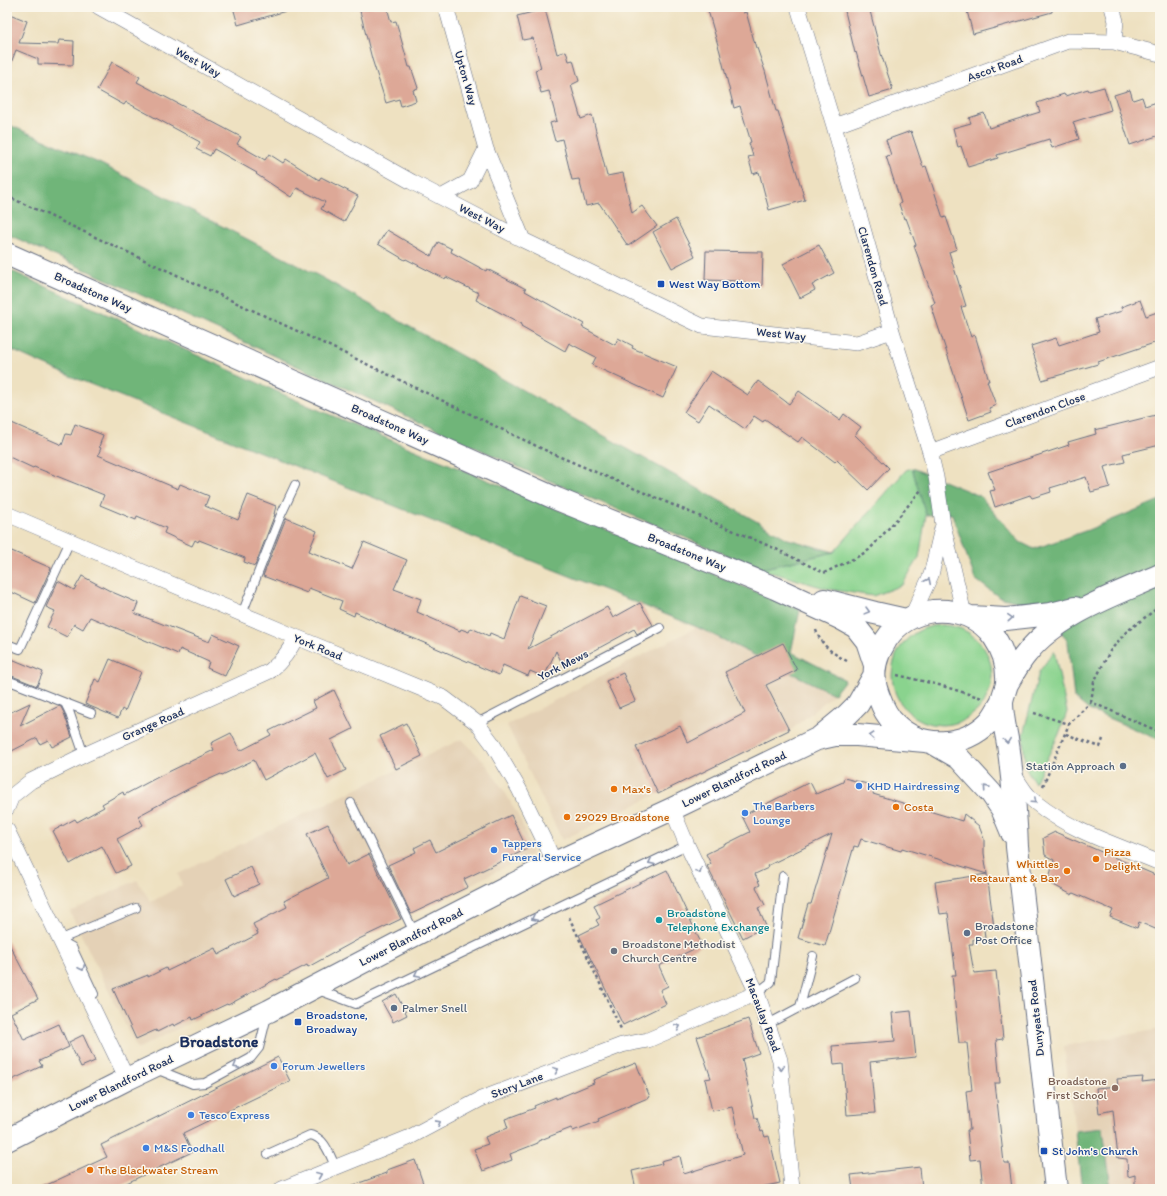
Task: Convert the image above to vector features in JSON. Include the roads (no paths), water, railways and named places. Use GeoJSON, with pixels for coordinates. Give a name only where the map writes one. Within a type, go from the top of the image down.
{"type":"FeatureCollection","features":[{"type":"Feature","properties":{"kind":"main road","name":"Broadstone Way"},"geometry":{"type":"LineString","coordinates":[[7,254],[558,499],[775,588],[840,618],[856,627],[867,641],[875,670]]}},
{"type":"Feature","properties":{"kind":"main road"},"geometry":{"type":"LineString","coordinates":[[997,695],[1027,653],[1042,636],[1062,622],[1092,605],[1160,574]]}},
{"type":"Feature","properties":{"kind":"main road","name":"Broadstone Way"},"geometry":{"type":"LineString","coordinates":[[775,588],[875,614],[909,618]]}},
{"type":"Feature","properties":{"kind":"main road"},"geometry":{"type":"LineString","coordinates":[[968,616],[979,622],[993,636],[1001,648],[1006,670],[989,722],[974,734],[954,742],[929,742],[914,737],[896,726],[884,710],[876,689],[875,670],[879,653],[891,633],[909,618],[921,613],[946,610],[968,616],[1006,619],[1051,614],[1092,605]]}},
{"type":"Feature","properties":{"kind":"main road","name":"Lower Blandford Road"},"geometry":{"type":"LineString","coordinates":[[7,1140],[152,1067],[269,1011],[415,934],[555,863],[672,809],[817,739],[847,715],[858,704],[875,670]]}},
{"type":"Feature","properties":{"kind":"main road","name":"Dunyeats Road"},"geometry":{"type":"LineString","coordinates":[[997,695],[1011,770],[1017,847],[1056,1189]]}},
{"type":"Feature","properties":{"kind":"main road","name":"Lower Blandford Road"},"geometry":{"type":"LineString","coordinates":[[817,739],[835,735],[857,735],[929,742]]}},
{"type":"Feature","properties":{"kind":"main road","name":"Dunyeats Road"},"geometry":{"type":"LineString","coordinates":[[929,742],[959,758],[991,793],[1002,809],[1017,847]]}},
{"type":"Feature","properties":{"kind":"street","name":"West Way"},"geometry":{"type":"LineString","coordinates":[[99,7],[412,182],[523,240],[702,326],[857,343],[892,331]]}},
{"type":"Feature","properties":{"kind":"street","name":"Upton Way"},"geometry":{"type":"LineString","coordinates":[[446,7],[486,149],[523,240]]}},
{"type":"Feature","properties":{"kind":"street","name":"Clarendon Road"},"geometry":{"type":"LineString","coordinates":[[798,7],[834,126],[892,331],[930,452],[936,478],[943,526],[968,616]]}},
{"type":"Feature","properties":{"kind":"street"},"geometry":{"type":"LineString","coordinates":[[1112,7],[1116,21],[1114,42]]}},
{"type":"Feature","properties":{"kind":"street","name":"Ascot Road"},"geometry":{"type":"LineString","coordinates":[[834,126],[1068,41],[1114,42],[1160,54]]}},
{"type":"Feature","properties":{"kind":"street"},"geometry":{"type":"LineString","coordinates":[[441,197],[470,181],[486,149]]}},
{"type":"Feature","properties":{"kind":"street","name":"Clarendon Close"},"geometry":{"type":"LineString","coordinates":[[930,452],[1160,367]]}},
{"type":"Feature","properties":{"kind":"street","name":"York Road"},"geometry":{"type":"LineString","coordinates":[[7,514],[296,638],[444,698],[476,723],[492,743],[519,790],[555,863]]}},
{"type":"Feature","properties":{"kind":"street","name":"Clarendon Road"},"geometry":{"type":"LineString","coordinates":[[909,618],[931,575],[943,526]]}},
{"type":"Feature","properties":{"kind":"street","name":"Grange Road"},"geometry":{"type":"LineString","coordinates":[[9,800],[31,781],[84,755],[270,671],[281,662],[296,638]]}},
{"type":"Feature","properties":{"kind":"street"},"geometry":{"type":"LineString","coordinates":[[1011,770],[1021,787],[1035,803],[1067,824],[1160,862]]}},
{"type":"Feature","properties":{"kind":"street","name":"Macaulay Road"},"geometry":{"type":"LineString","coordinates":[[672,809],[687,845],[757,993],[780,1060],[792,1189]]}},
{"type":"Feature","properties":{"kind":"street"},"geometry":{"type":"LineString","coordinates":[[9,837],[59,940],[130,1078]]}},
{"type":"Feature","properties":{"kind":"street","name":"Story Lane"},"geometry":{"type":"LineString","coordinates":[[282,1189],[408,1138],[481,1099],[628,1044],[648,1040],[757,993]]}},
{"type":"Feature","properties":{"kind":"lane"},"geometry":{"type":"LineString","coordinates":[[242,614],[280,517],[295,485]]}},
{"type":"Feature","properties":{"kind":"lane"},"geometry":{"type":"LineString","coordinates":[[7,644],[20,649],[70,541]]}},
{"type":"Feature","properties":{"kind":"lane","name":"York Mews"},"geometry":{"type":"LineString","coordinates":[[476,723],[660,628]]}},
{"type":"Feature","properties":{"kind":"lane"},"geometry":{"type":"LineString","coordinates":[[7,680],[91,713]]}},
{"type":"Feature","properties":{"kind":"lane"},"geometry":{"type":"LineString","coordinates":[[65,703],[84,755]]}},
{"type":"Feature","properties":{"kind":"lane"},"geometry":{"type":"LineString","coordinates":[[351,803],[415,934]]}},
{"type":"Feature","properties":{"kind":"lane"},"geometry":{"type":"LineString","coordinates":[[314,988],[356,1004],[687,845]]}},
{"type":"Feature","properties":{"kind":"lane"},"geometry":{"type":"LineString","coordinates":[[757,993],[771,982],[783,876]]}},
{"type":"Feature","properties":{"kind":"lane"},"geometry":{"type":"LineString","coordinates":[[59,940],[136,908]]}},
{"type":"Feature","properties":{"kind":"lane"},"geometry":{"type":"LineString","coordinates":[[800,1007],[813,956]]}},
{"type":"Feature","properties":{"kind":"lane"},"geometry":{"type":"LineString","coordinates":[[768,1024],[855,978]]}},
{"type":"Feature","properties":{"kind":"lane"},"geometry":{"type":"LineString","coordinates":[[152,1067],[193,1084],[205,1083],[250,1058],[259,1048],[269,1011]]}},
{"type":"Feature","properties":{"kind":"lane"},"geometry":{"type":"LineString","coordinates":[[268,1154],[310,1135],[322,1141],[336,1168]]}},
{"type":"Feature","properties":{"kind":"place","name":"West Way Bottom"},"geometry":{"type":"Point","coordinates":[661,284]}},
{"type":"Feature","properties":{"kind":"place","name":"Station Approach"},"geometry":{"type":"Point","coordinates":[1123,766]}},
{"type":"Feature","properties":{"kind":"place","name":"KHD Hairdressing"},"geometry":{"type":"Point","coordinates":[859,786]}},
{"type":"Feature","properties":{"kind":"place","name":"Max's"},"geometry":{"type":"Point","coordinates":[614,789]}},
{"type":"Feature","properties":{"kind":"place","name":"Costa"},"geometry":{"type":"Point","coordinates":[896,807]}},
{"type":"Feature","properties":{"kind":"place","name":"The Barbers Lounge"},"geometry":{"type":"Point","coordinates":[745,813]}},
{"type":"Feature","properties":{"kind":"place","name":"29029 Broadstone"},"geometry":{"type":"Point","coordinates":[567,817]}},
{"type":"Feature","properties":{"kind":"place","name":"Tappers Funeral Service"},"geometry":{"type":"Point","coordinates":[494,850]}},
{"type":"Feature","properties":{"kind":"place","name":"Pizza Delight"},"geometry":{"type":"Point","coordinates":[1096,859]}},
{"type":"Feature","properties":{"kind":"place","name":"Whittles Restaurant & Bar"},"geometry":{"type":"Point","coordinates":[1067,871]}},
{"type":"Feature","properties":{"kind":"place","name":"Broadstone Telephone Exchange"},"geometry":{"type":"Point","coordinates":[659,920]}},
{"type":"Feature","properties":{"kind":"place","name":"Broadstone Post Office"},"geometry":{"type":"Point","coordinates":[967,933]}},
{"type":"Feature","properties":{"kind":"place","name":"Broadstone Methodist Church Centre"},"geometry":{"type":"Point","coordinates":[614,951]}},
{"type":"Feature","properties":{"kind":"place","name":"Palmer Snell"},"geometry":{"type":"Point","coordinates":[394,1008]}},
{"type":"Feature","properties":{"kind":"place","name":"Broadstone, Broadway"},"geometry":{"type":"Point","coordinates":[298,1022]}},
{"type":"Feature","properties":{"kind":"place","name":"Forum Jewellers"},"geometry":{"type":"Point","coordinates":[274,1066]}},
{"type":"Feature","properties":{"kind":"place","name":"Broadstone First School"},"geometry":{"type":"Point","coordinates":[1115,1088]}},
{"type":"Feature","properties":{"kind":"place","name":"Tesco Express"},"geometry":{"type":"Point","coordinates":[191,1115]}},
{"type":"Feature","properties":{"kind":"place","name":"M&S Foodhall"},"geometry":{"type":"Point","coordinates":[146,1148]}},
{"type":"Feature","properties":{"kind":"place","name":"St John's Church"},"geometry":{"type":"Point","coordinates":[1044,1151]}},
{"type":"Feature","properties":{"kind":"place","name":"The Blackwater Stream"},"geometry":{"type":"Point","coordinates":[90,1170]}},
{"type":"Feature","properties":{"kind":"district","name":"Broadstone"},"geometry":{"type":"Point","coordinates":[219,1041]}}]}
